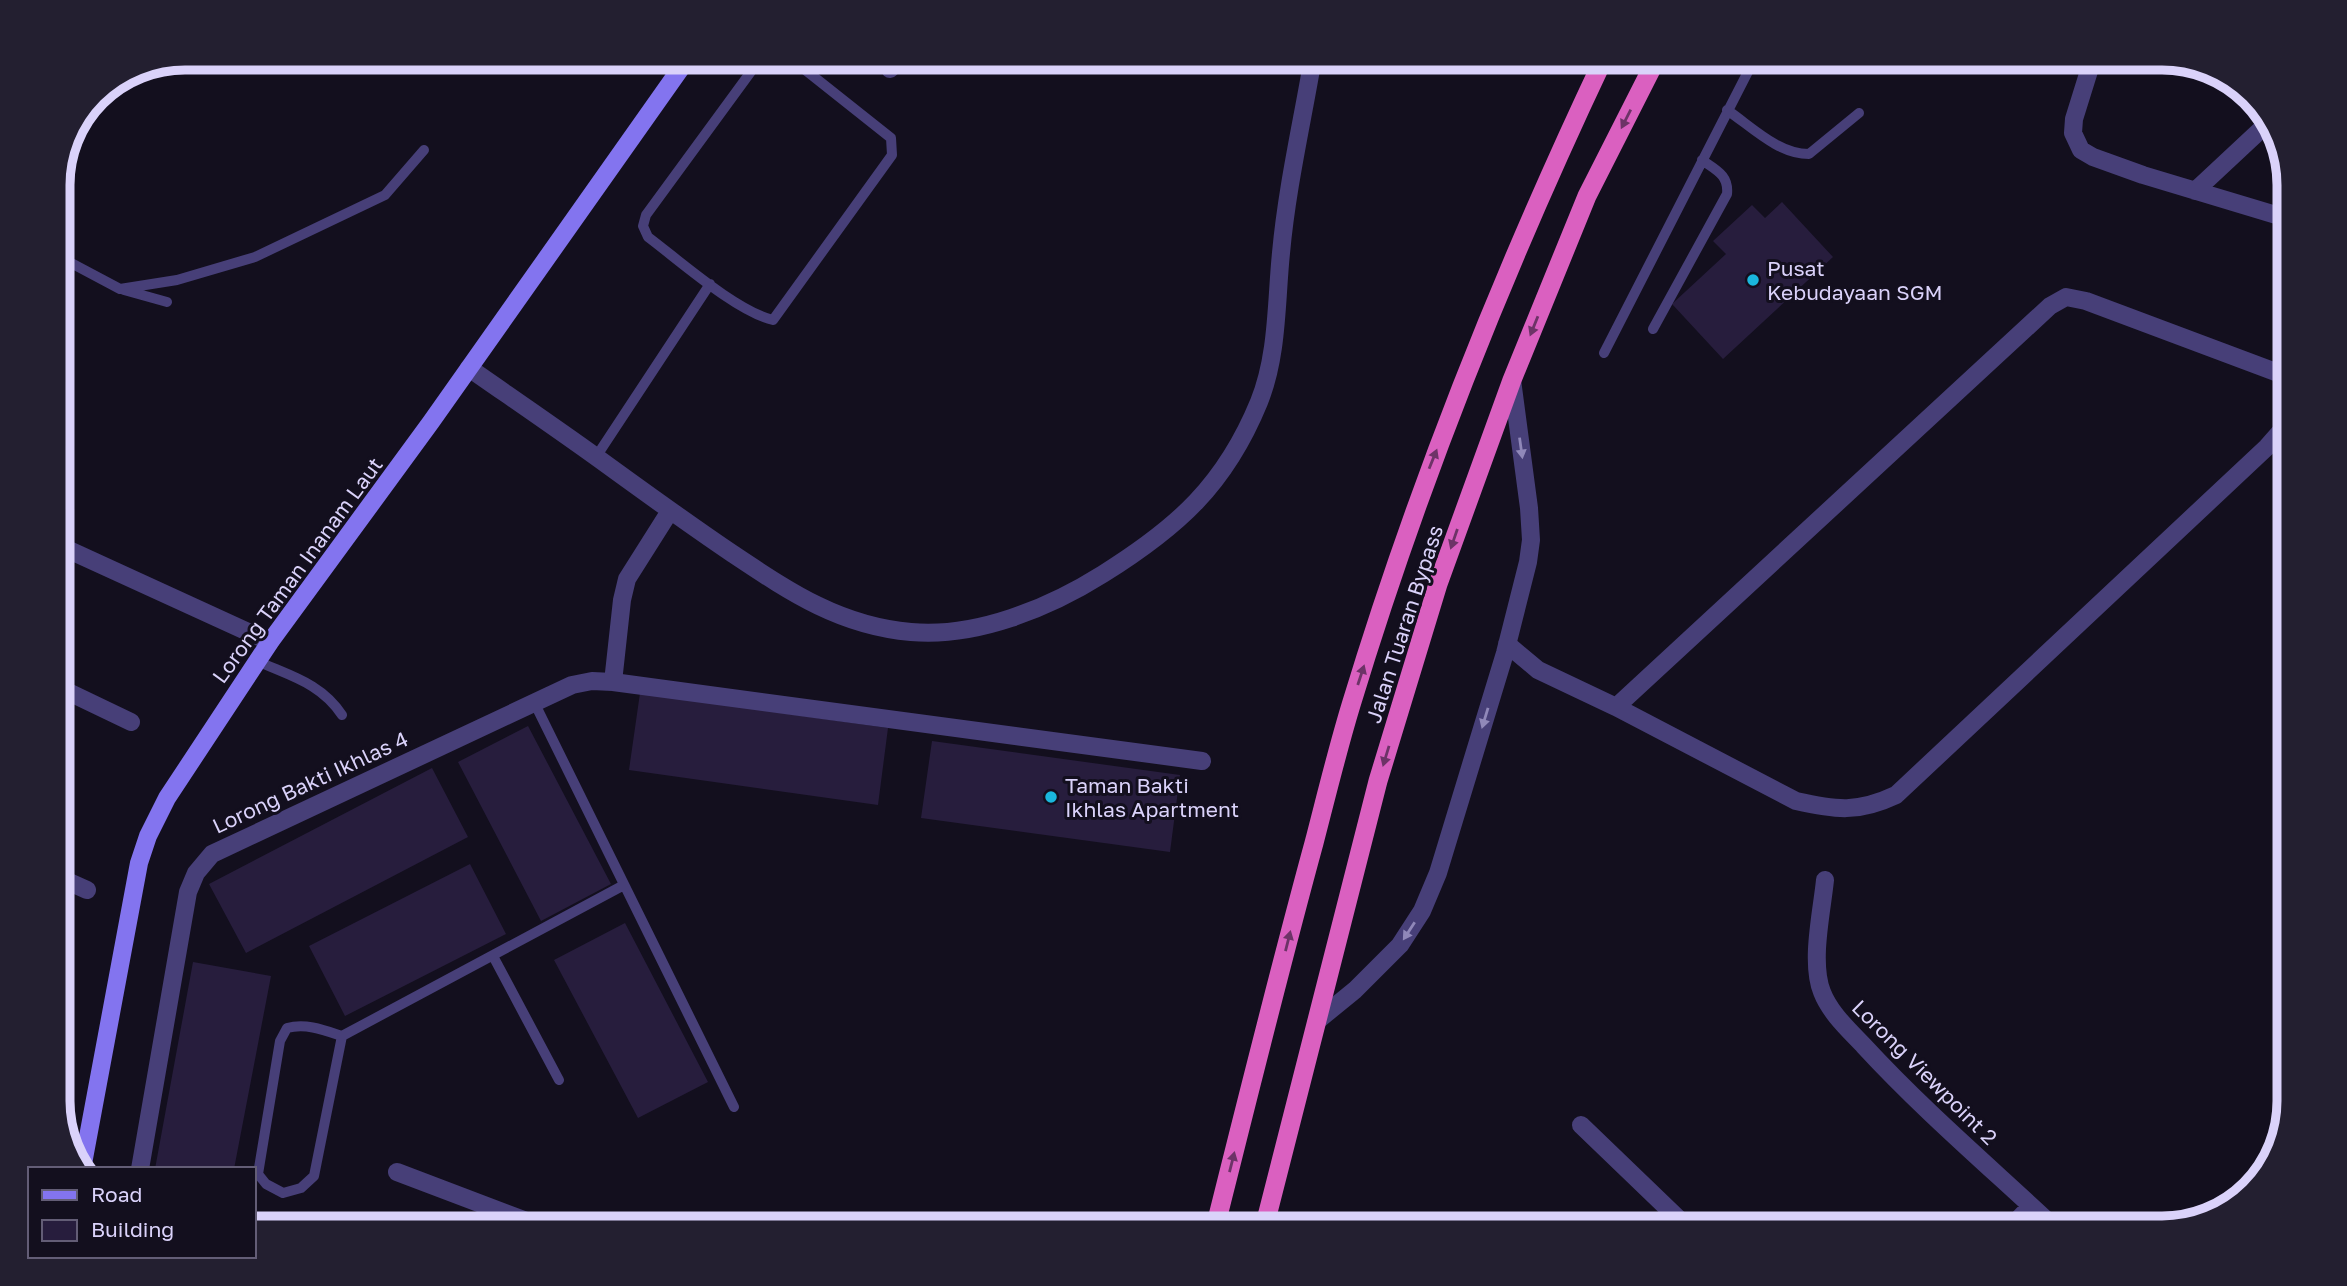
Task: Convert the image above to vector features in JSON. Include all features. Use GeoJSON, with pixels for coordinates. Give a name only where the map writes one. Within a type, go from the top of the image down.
{"type":"FeatureCollection","features":[{"type":"Feature","properties":{"kind":"highway","name":"Jalan Tuaran Bypass"},"geometry":{"type":"LineString","coordinates":[[1218,1216],[1350,706],[1422,488],[1506,280],[1598,70]]}},
{"type":"Feature","properties":{"kind":"highway","name":"Jalan Tuaran Bypass"},"geometry":{"type":"LineString","coordinates":[[1268,1216],[1378,781],[1438,584],[1512,380],[1587,196],[1651,70]]}},
{"type":"Feature","properties":{"kind":"main road","name":"Lorong Taman Inanam Laut"},"geometry":{"type":"LineString","coordinates":[[84,1156],[139,863],[148,836],[167,799],[270,642],[469,368],[680,70]]}},
{"type":"Feature","properties":{"kind":"street"},"geometry":{"type":"LineString","coordinates":[[469,368],[670,511],[792,593],[830,613],[873,626],[913,632],[943,632],[982,627],[1026,612],[1091,582],[1178,522],[1210,488],[1240,442],[1260,400],[1271,357],[1286,211],[1311,70]]}},
{"type":"Feature","properties":{"kind":"street"},"geometry":{"type":"LineString","coordinates":[[2089,70],[2074,119],[2073,133],[2081,150],[2143,175],[2277,215]]}},
{"type":"Feature","properties":{"kind":"street"},"geometry":{"type":"LineString","coordinates":[[2195,191],[2262,128]]}},
{"type":"Feature","properties":{"kind":"street"},"geometry":{"type":"LineString","coordinates":[[1616,707],[2050,306],[2066,297],[2086,301],[2277,373]]}},
{"type":"Feature","properties":{"kind":"street"},"geometry":{"type":"LineString","coordinates":[[1317,1021],[1356,989],[1400,945],[1422,911],[1438,873],[1499,672],[1528,562],[1531,540],[1530,508],[1512,380]]}},
{"type":"Feature","properties":{"kind":"street"},"geometry":{"type":"LineString","coordinates":[[1507,644],[1538,670],[1616,707],[1796,801],[1823,807],[1853,809],[1872,806],[1896,795],[1906,786],[2277,436]]}},
{"type":"Feature","properties":{"kind":"street"},"geometry":{"type":"LineString","coordinates":[[613,682],[622,600],[627,579],[670,511]]}},
{"type":"Feature","properties":{"kind":"street"},"geometry":{"type":"LineString","coordinates":[[70,550],[270,642]]}},
{"type":"Feature","properties":{"kind":"street"},"geometry":{"type":"LineString","coordinates":[[1499,672],[1538,670]]}},
{"type":"Feature","properties":{"kind":"street","name":"Lorong Bakti Ikhlas 4"},"geometry":{"type":"LineString","coordinates":[[140,1167],[188,892],[196,873],[212,854],[572,685],[592,681],[613,682],[1202,761]]}},
{"type":"Feature","properties":{"kind":"street"},"geometry":{"type":"LineString","coordinates":[[70,693],[131,722]]}},
{"type":"Feature","properties":{"kind":"street","name":"Lorong Viewpoint 2"},"geometry":{"type":"LineString","coordinates":[[1825,880],[1817,965],[1821,991],[1833,1012],[1934,1116],[2042,1216]]}},
{"type":"Feature","properties":{"kind":"street"},"geometry":{"type":"LineString","coordinates":[[70,882],[87,890]]}},
{"type":"Feature","properties":{"kind":"street"},"geometry":{"type":"LineString","coordinates":[[1581,1125],[1676,1216]]}},
{"type":"Feature","properties":{"kind":"street"},"geometry":{"type":"LineString","coordinates":[[397,1172],[513,1216]]}},
{"type":"Feature","properties":{"kind":"street"},"geometry":{"type":"LineString","coordinates":[[2021,1216],[2031,1206]]}},
{"type":"Feature","properties":{"kind":"lane"},"geometry":{"type":"LineString","coordinates":[[752,70],[646,215],[643,226],[648,237],[710,284],[758,316],[772,320],[892,155],[891,138],[805,70]]}},
{"type":"Feature","properties":{"kind":"lane"},"geometry":{"type":"LineString","coordinates":[[1604,353],[1749,70]]}},
{"type":"Feature","properties":{"kind":"lane"},"geometry":{"type":"LineString","coordinates":[[1727,110],[1783,149],[1796,154],[1809,154],[1858,113]]}},
{"type":"Feature","properties":{"kind":"lane"},"geometry":{"type":"LineString","coordinates":[[120,289],[177,280],[255,257],[385,195],[424,150]]}},
{"type":"Feature","properties":{"kind":"lane"},"geometry":{"type":"LineString","coordinates":[[1654,329],[1727,194],[1728,184],[1724,176],[1702,160]]}},
{"type":"Feature","properties":{"kind":"lane"},"geometry":{"type":"LineString","coordinates":[[70,262],[120,289],[167,302]]}},
{"type":"Feature","properties":{"kind":"lane"},"geometry":{"type":"LineString","coordinates":[[596,457],[710,284]]}},
{"type":"Feature","properties":{"kind":"lane"},"geometry":{"type":"LineString","coordinates":[[257,662],[314,687],[331,698],[342,715]]}},
{"type":"Feature","properties":{"kind":"lane"},"geometry":{"type":"LineString","coordinates":[[534,702],[734,1107]]}},
{"type":"Feature","properties":{"kind":"lane"},"geometry":{"type":"LineString","coordinates":[[342,1037],[314,1176],[301,1188],[283,1193],[266,1184],[258,1174],[281,1041],[287,1028],[296,1026],[321,1029],[342,1037],[624,885]]}},
{"type":"Feature","properties":{"kind":"lane"},"geometry":{"type":"LineString","coordinates":[[493,956],[559,1080]]}},
{"type":"Feature","properties":{"kind":"lane"},"geometry":{"type":"LineString","coordinates":[[1665,1216],[1671,1211]]}},
{"type":"Feature","properties":{"kind":"building","name":"Pusat Kebudayaan SGM"},"geometry":{"type":"Polygon","coordinates":[[[1782,202],[1833,257],[1723,359],[1672,304],[1726,254],[1713,241],[1752,205],[1765,218],[1782,202]]]}},
{"type":"Feature","properties":{"kind":"building"},"geometry":{"type":"Polygon","coordinates":[[[640,693],[888,728],[878,805],[629,770],[640,693]]]}},
{"type":"Feature","properties":{"kind":"building"},"geometry":{"type":"Polygon","coordinates":[[[528,726],[611,884],[541,921],[458,762],[528,726]]]}},
{"type":"Feature","properties":{"kind":"building","name":"Taman Bakti Ikhlas Apartment"},"geometry":{"type":"Polygon","coordinates":[[[932,741],[1180,775],[1170,852],[921,818],[932,741]]]}},
{"type":"Feature","properties":{"kind":"building"},"geometry":{"type":"Polygon","coordinates":[[[432,768],[468,837],[246,953],[209,884],[432,768]]]}},
{"type":"Feature","properties":{"kind":"building"},"geometry":{"type":"Polygon","coordinates":[[[470,864],[506,934],[345,1016],[309,946],[470,864]]]}},
{"type":"Feature","properties":{"kind":"building"},"geometry":{"type":"Polygon","coordinates":[[[625,923],[708,1082],[638,1118],[554,960],[625,923]]]}},
{"type":"Feature","properties":{"kind":"building"},"geometry":{"type":"Polygon","coordinates":[[[193,962],[271,976],[234,1167],[155,1167],[193,962]]]}},
{"type":"Feature","properties":{"kind":"place","name":"Pusat Kebudayaan SGM"},"geometry":{"type":"Point","coordinates":[1753,280]}},
{"type":"Feature","properties":{"kind":"place","name":"Taman Bakti Ikhlas Apartment"},"geometry":{"type":"Point","coordinates":[1051,797]}}]}
